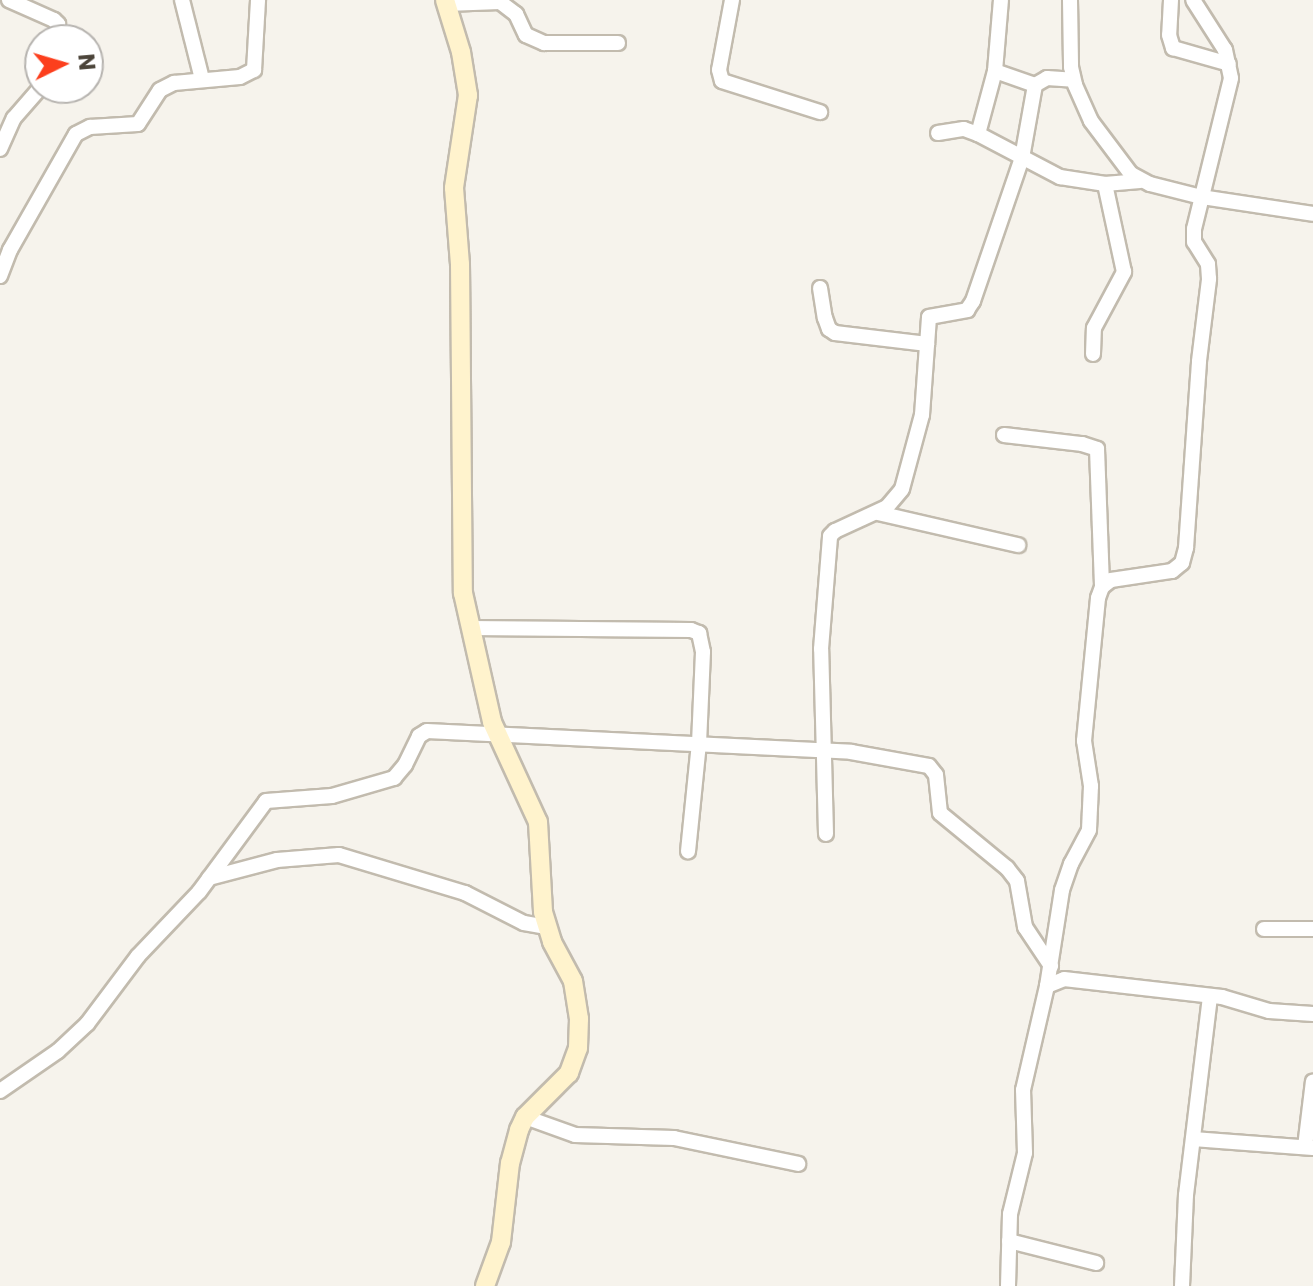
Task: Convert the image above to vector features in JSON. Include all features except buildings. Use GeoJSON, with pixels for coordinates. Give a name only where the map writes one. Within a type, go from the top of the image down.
{"type":"FeatureCollection","features":[{"type":"Feature","properties":{"kind":"street"},"geometry":{"type":"LineString","coordinates":[[9,0],[54,20],[56,24]]}},
{"type":"Feature","properties":{"kind":"street"},"geometry":{"type":"LineString","coordinates":[[182,0],[202,79]]}},
{"type":"Feature","properties":{"kind":"street"},"geometry":{"type":"LineString","coordinates":[[0,276],[17,236],[76,134],[90,127],[138,124],[160,90],[174,83],[240,77],[254,70],[258,0]]}},
{"type":"Feature","properties":{"kind":"street"},"geometry":{"type":"LineString","coordinates":[[732,0],[719,70],[722,81],[820,112]]}},
{"type":"Feature","properties":{"kind":"street"},"geometry":{"type":"LineString","coordinates":[[978,134],[995,71],[1001,0]]}},
{"type":"Feature","properties":{"kind":"street"},"geometry":{"type":"LineString","coordinates":[[1070,0],[1073,80],[1091,121],[1123,167],[1140,181]]}},
{"type":"Feature","properties":{"kind":"street"},"geometry":{"type":"LineString","coordinates":[[1171,0],[1169,35],[1173,48],[1229,64]]}},
{"type":"Feature","properties":{"kind":"street"},"geometry":{"type":"LineString","coordinates":[[1102,587],[1117,578],[1172,571],[1182,563],[1186,548],[1198,373],[1209,279],[1208,264],[1193,236],[1228,92],[1229,64],[1225,50],[1193,0]]}},
{"type":"Feature","properties":{"kind":"street"},"geometry":{"type":"LineString","coordinates":[[485,1286],[501,1242],[510,1163],[525,1117],[569,1073],[578,1048],[577,994],[547,927],[540,896],[538,822],[497,735],[484,694],[461,563],[460,264],[454,188],[468,95],[461,52],[446,2],[500,2],[516,14],[526,35],[544,43],[618,43]]}},
{"type":"Feature","properties":{"kind":"street"},"geometry":{"type":"LineString","coordinates":[[995,71],[1035,85],[1047,78],[1073,80]]}},
{"type":"Feature","properties":{"kind":"street"},"geometry":{"type":"LineString","coordinates":[[826,834],[821,649],[830,536],[841,528],[878,513],[892,503],[902,489],[922,415],[928,323],[932,314],[960,312],[971,306],[1022,158],[1035,85]]}},
{"type":"Feature","properties":{"kind":"street"},"geometry":{"type":"LineString","coordinates":[[0,149],[14,118],[26,104]]}},
{"type":"Feature","properties":{"kind":"street"},"geometry":{"type":"LineString","coordinates":[[938,133],[964,129],[978,134],[1060,177],[1105,184],[1140,181],[1201,197],[1313,214]]}},
{"type":"Feature","properties":{"kind":"street"},"geometry":{"type":"LineString","coordinates":[[1093,354],[1094,328],[1124,272],[1105,184]]}},
{"type":"Feature","properties":{"kind":"street"},"geometry":{"type":"LineString","coordinates":[[820,288],[825,318],[829,329],[835,333],[927,344]]}},
{"type":"Feature","properties":{"kind":"street"},"geometry":{"type":"LineString","coordinates":[[1004,435],[1082,444],[1097,449],[1102,587],[1098,598],[1084,741],[1091,786],[1089,830],[1071,864],[1062,890],[1051,966],[1023,1090],[1025,1153],[1010,1214],[1008,1286]]}},
{"type":"Feature","properties":{"kind":"street"},"geometry":{"type":"LineString","coordinates":[[878,513],[1018,545]]}},
{"type":"Feature","properties":{"kind":"street"},"geometry":{"type":"LineString","coordinates":[[470,628],[691,630],[699,633],[703,652],[699,743],[688,851]]}},
{"type":"Feature","properties":{"kind":"street"},"geometry":{"type":"LineString","coordinates":[[0,1091],[76,1035],[138,956],[209,878],[266,801],[332,796],[394,778],[405,765],[419,736],[427,731],[823,750],[893,757],[933,770],[940,813],[1013,874],[1020,890],[1025,927],[1051,966]]}},
{"type":"Feature","properties":{"kind":"street"},"geometry":{"type":"LineString","coordinates":[[209,878],[277,860],[339,855],[465,893],[524,923],[547,927]]}},
{"type":"Feature","properties":{"kind":"street"},"geometry":{"type":"LineString","coordinates":[[1264,929],[1313,929]]}},
{"type":"Feature","properties":{"kind":"street"},"geometry":{"type":"LineString","coordinates":[[1047,986],[1064,979],[1210,996],[1269,1011],[1313,1014]]}},
{"type":"Feature","properties":{"kind":"street"},"geometry":{"type":"LineString","coordinates":[[1182,1286],[1186,1195],[1210,996]]}},
{"type":"Feature","properties":{"kind":"street"},"geometry":{"type":"LineString","coordinates":[[1193,1139],[1309,1148],[1313,1081]]}},
{"type":"Feature","properties":{"kind":"street"},"geometry":{"type":"LineString","coordinates":[[525,1117],[575,1135],[674,1138],[798,1164]]}},
{"type":"Feature","properties":{"kind":"street"},"geometry":{"type":"LineString","coordinates":[[1009,1241],[1096,1263]]}}]}
